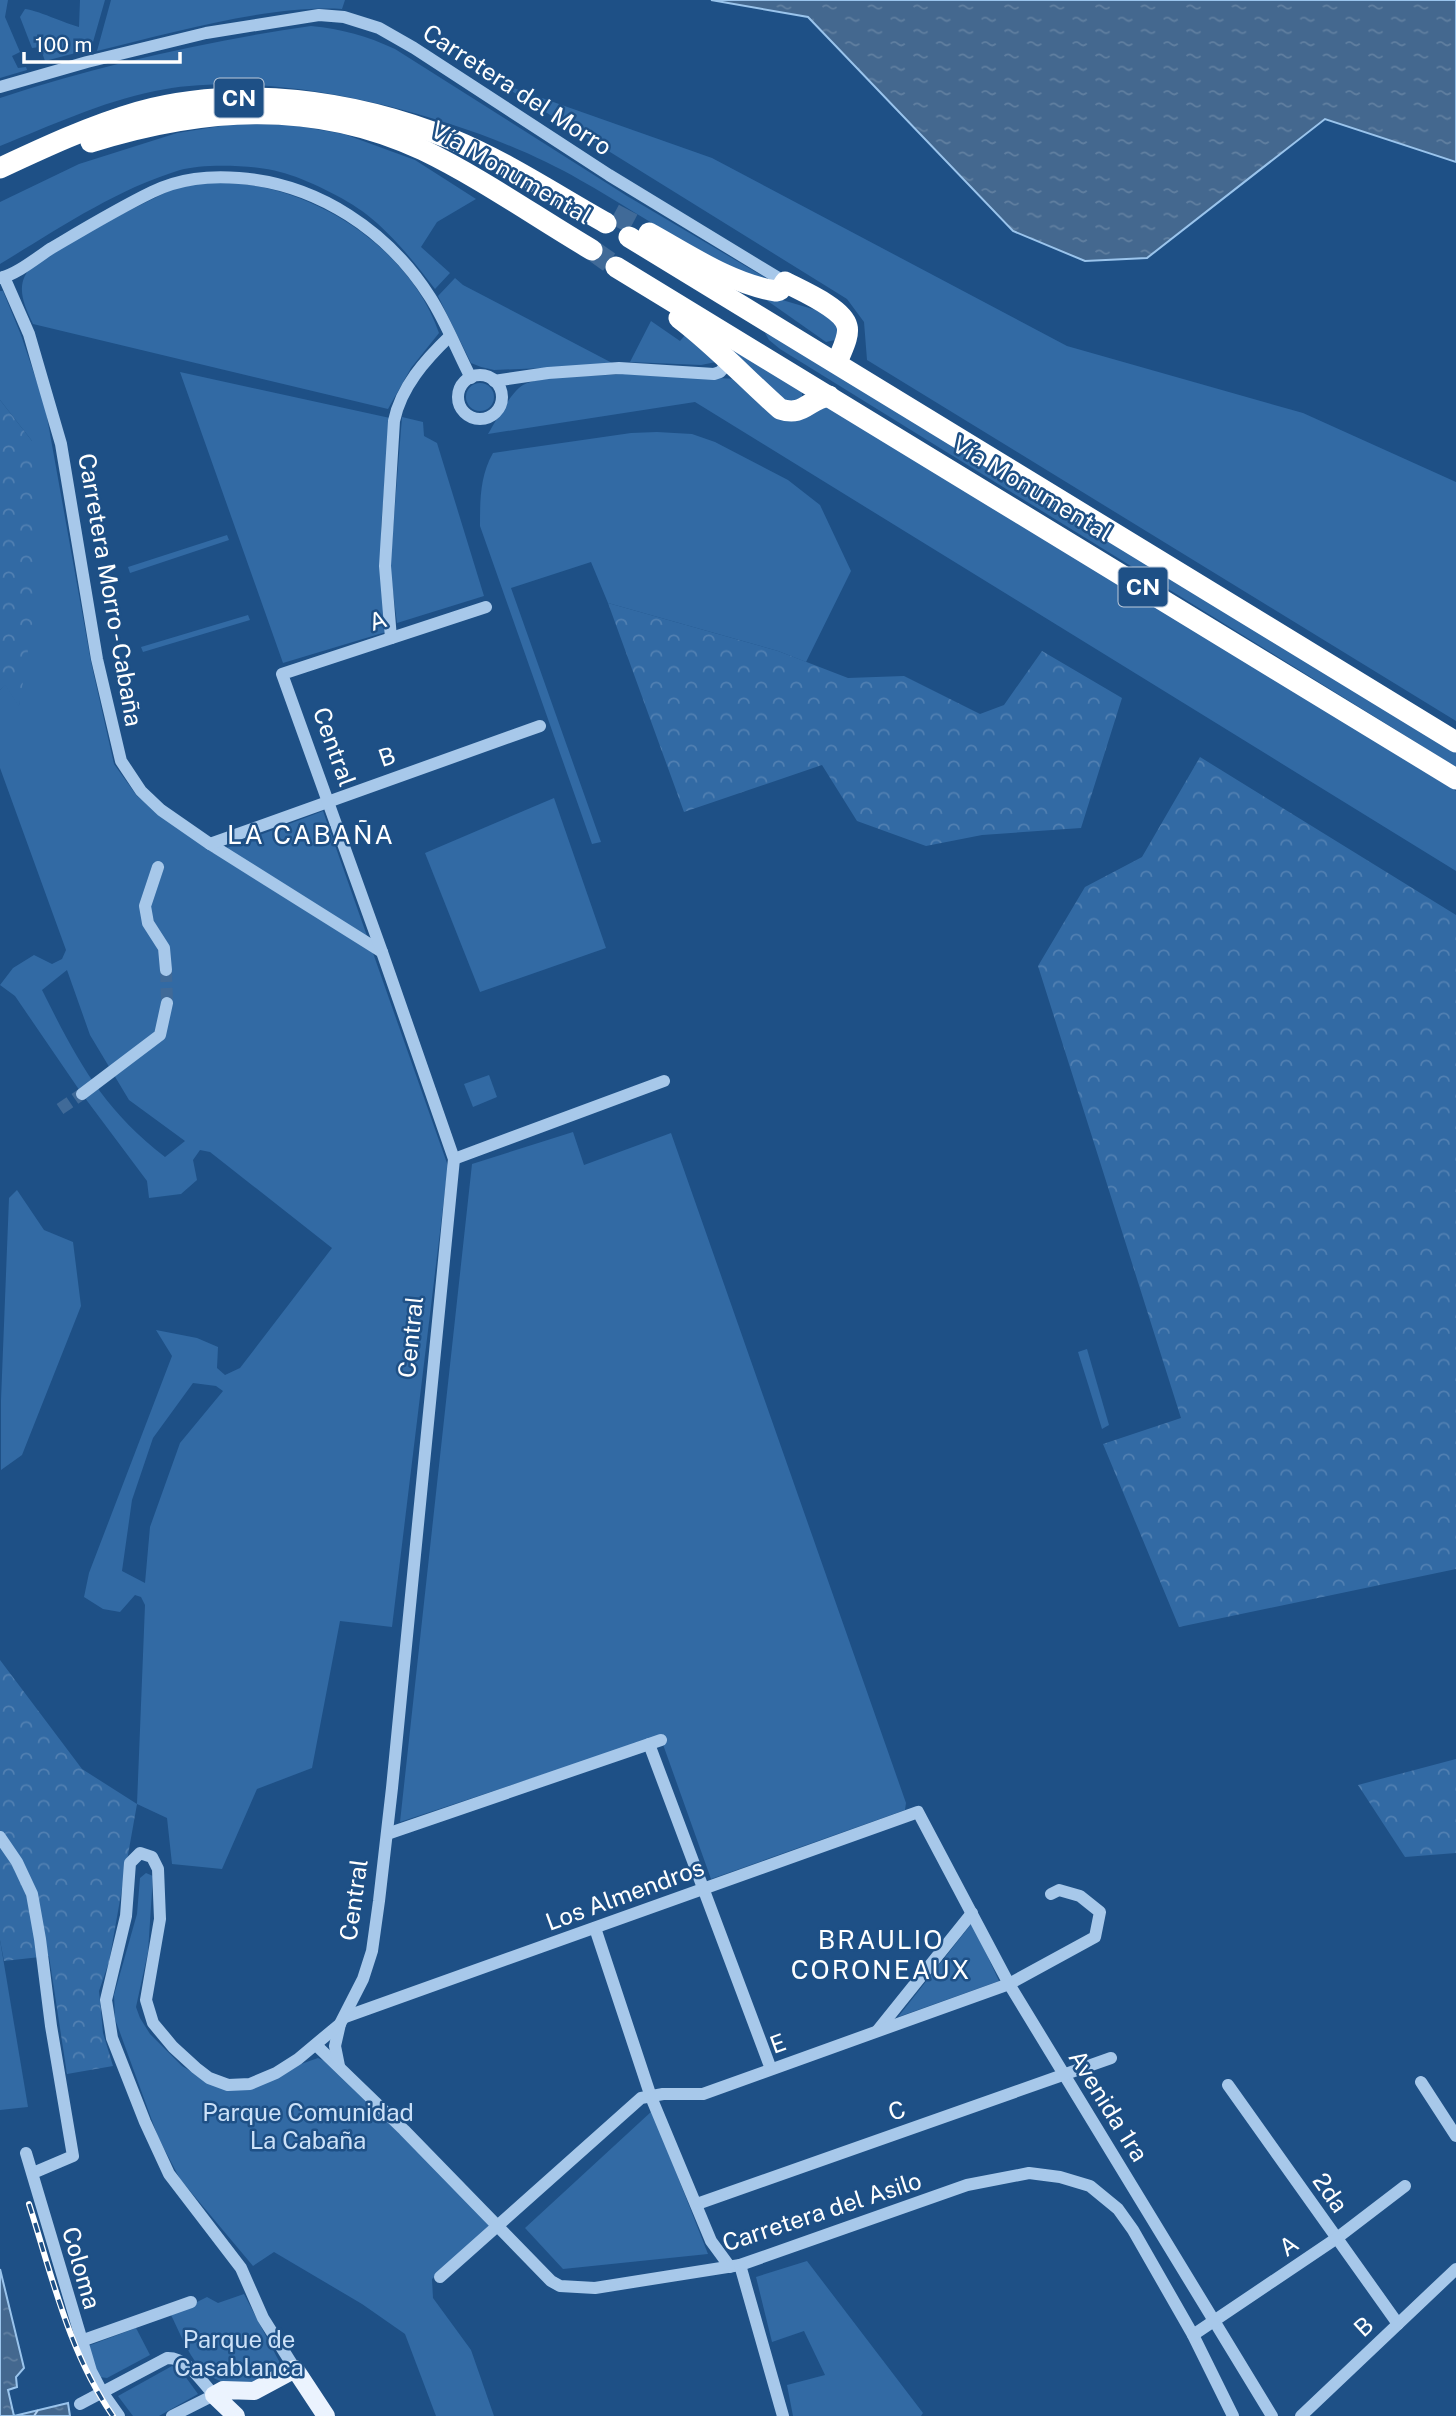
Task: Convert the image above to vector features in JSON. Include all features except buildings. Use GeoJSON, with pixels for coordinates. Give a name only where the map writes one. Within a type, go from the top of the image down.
{"type":"FeatureCollection","features":[{"type":"Feature","properties":{"kind":"highway","name":"Vía Monumental"},"geometry":{"type":"LineString","coordinates":[[0,168],[87,128],[140,112],[190,102],[240,98],[296,100],[368,113],[425,130],[481,153],[610,218]]}},
{"type":"Feature","properties":{"kind":"highway","name":"Vía Monumental"},"geometry":{"type":"LineString","coordinates":[[0,184],[51,159],[112,136],[184,119],[240,113],[312,117],[363,128],[421,150],[474,178],[590,256]]}},
{"type":"Feature","properties":{"kind":"highway","name":"Vía Monumental"},"geometry":{"type":"LineString","coordinates":[[785,282],[780,290],[776,291],[739,280],[632,231],[787,333],[1456,742]]}},
{"type":"Feature","properties":{"kind":"highway","name":"Vía Monumental"},"geometry":{"type":"LineString","coordinates":[[673,315],[612,270],[739,341],[1456,779]]}},
{"type":"Feature","properties":{"kind":"highway"},"geometry":{"type":"LineString","coordinates":[[785,282],[841,315],[847,326],[837,363]]}},
{"type":"Feature","properties":{"kind":"highway"},"geometry":{"type":"LineString","coordinates":[[673,315],[739,341]]}},
{"type":"Feature","properties":{"kind":"highway"},"geometry":{"type":"LineString","coordinates":[[673,315],[705,338],[728,363],[780,409],[791,413],[799,411],[820,397],[829,396]]}},
{"type":"Feature","properties":{"kind":"highway"},"geometry":{"type":"LineString","coordinates":[[787,333],[767,328],[759,335],[760,343],[772,358],[797,376]]}},
{"type":"Feature","properties":{"kind":"main road"},"geometry":{"type":"LineString","coordinates":[[218,2392],[254,2391],[295,2370],[326,2416]]}},
{"type":"Feature","properties":{"kind":"main road"},"geometry":{"type":"LineString","coordinates":[[218,2392],[236,2416]]}},
{"type":"Feature","properties":{"kind":"street","name":"Carretera del Morro"},"geometry":{"type":"LineString","coordinates":[[0,87],[87,62],[206,33],[319,15],[344,17],[379,28],[414,48],[609,175],[785,282]]}},
{"type":"Feature","properties":{"kind":"street"},"geometry":{"type":"LineString","coordinates":[[2,278],[96,222],[155,191],[184,180],[209,176],[258,180],[290,187],[328,202],[383,240],[432,298],[471,378]]}},
{"type":"Feature","properties":{"kind":"street","name":"Carretera Morro - Cabaña"},"geometry":{"type":"LineString","coordinates":[[2,278],[29,334],[61,444],[97,659],[121,761],[141,792],[161,810],[210,844],[383,952]]}},
{"type":"Feature","properties":{"kind":"street"},"geometry":{"type":"LineString","coordinates":[[391,638],[385,566],[395,416],[405,389],[450,336]]}},
{"type":"Feature","properties":{"kind":"street"},"geometry":{"type":"LineString","coordinates":[[494,381],[501,393],[500,407],[490,417],[476,419],[465,413],[459,402],[460,388],[471,378],[483,376],[494,381],[548,373],[619,368],[714,374],[720,372],[728,363]]}},
{"type":"Feature","properties":{"kind":"street","name":"A"},"geometry":{"type":"LineString","coordinates":[[282,674],[486,607]]}},
{"type":"Feature","properties":{"kind":"street","name":"Central"},"geometry":{"type":"LineString","coordinates":[[282,674],[383,952],[454,1159],[387,1833],[372,1951],[363,1979],[342,2020]]}},
{"type":"Feature","properties":{"kind":"street","name":"B"},"geometry":{"type":"LineString","coordinates":[[210,844],[535,727]]}},
{"type":"Feature","properties":{"kind":"street"},"geometry":{"type":"LineString","coordinates":[[158,867],[145,906],[148,923],[166,963]]}},
{"type":"Feature","properties":{"kind":"street"},"geometry":{"type":"LineString","coordinates":[[82,1094],[160,1035],[167,1003]]}},
{"type":"Feature","properties":{"kind":"street"},"geometry":{"type":"LineString","coordinates":[[454,1159],[664,1081]]}},
{"type":"Feature","properties":{"kind":"street"},"geometry":{"type":"LineString","coordinates":[[387,1833],[655,1742],[704,1890],[771,2069]]}},
{"type":"Feature","properties":{"kind":"street","name":"Los Almendros"},"geometry":{"type":"LineString","coordinates":[[342,2020],[918,1812]]}},
{"type":"Feature","properties":{"kind":"street","name":"Avenida 1ra"},"geometry":{"type":"LineString","coordinates":[[918,1812],[1009,1984],[1272,2416]]}},
{"type":"Feature","properties":{"kind":"street"},"geometry":{"type":"LineString","coordinates":[[0,1837],[17,1862],[32,1894],[72,2156],[33,2173]]}},
{"type":"Feature","properties":{"kind":"street"},"geometry":{"type":"LineString","coordinates":[[295,2370],[263,2318],[241,2268],[169,2174],[112,2038],[106,2000],[126,1916],[130,1863],[140,1853],[152,1857],[158,1869],[160,1919],[146,2000],[153,2023],[173,2047],[209,2078],[228,2085],[250,2084],[276,2073],[316,2045],[342,2020]]}},
{"type":"Feature","properties":{"kind":"street","name":"E"},"geometry":{"type":"LineString","coordinates":[[440,2277],[641,2098],[663,2094],[703,2094],[1009,1984],[1095,1937],[1100,1912],[1080,1896],[1059,1890],[1051,1894]]}},
{"type":"Feature","properties":{"kind":"street"},"geometry":{"type":"LineString","coordinates":[[877,2031],[972,1913]]}},
{"type":"Feature","properties":{"kind":"street"},"geometry":{"type":"LineString","coordinates":[[595,1928],[652,2096],[711,2241],[735,2266],[783,2416]]}},
{"type":"Feature","properties":{"kind":"street"},"geometry":{"type":"LineString","coordinates":[[339,2066],[335,2046],[342,2020]]}},
{"type":"Feature","properties":{"kind":"street","name":"Carretera del Asilo"},"geometry":{"type":"LineString","coordinates":[[316,2045],[499,2225],[551,2281],[561,2286],[595,2288],[735,2266],[967,2185],[1029,2173],[1060,2176],[1090,2186],[1118,2210],[1133,2230],[1193,2335],[1233,2416]]}},
{"type":"Feature","properties":{"kind":"street"},"geometry":{"type":"LineString","coordinates":[[298,2059],[327,2056]]}},
{"type":"Feature","properties":{"kind":"street","name":"C"},"geometry":{"type":"LineString","coordinates":[[697,2204],[1111,2058]]}},
{"type":"Feature","properties":{"kind":"street"},"geometry":{"type":"LineString","coordinates":[[1421,2082],[1456,2136]]}},
{"type":"Feature","properties":{"kind":"street","name":"2da"},"geometry":{"type":"LineString","coordinates":[[1228,2085],[1398,2324]]}},
{"type":"Feature","properties":{"kind":"street","name":"Coloma"},"geometry":{"type":"LineString","coordinates":[[26,2153],[91,2371],[119,2416]]}},
{"type":"Feature","properties":{"kind":"street","name":"A"},"geometry":{"type":"LineString","coordinates":[[1193,2335],[1337,2238],[1405,2186]]}},
{"type":"Feature","properties":{"kind":"street"},"geometry":{"type":"LineString","coordinates":[[1118,2210],[1141,2199]]}},
{"type":"Feature","properties":{"kind":"street","name":"B"},"geometry":{"type":"LineString","coordinates":[[1301,2416],[1456,2269]]}},
{"type":"Feature","properties":{"kind":"street"},"geometry":{"type":"LineString","coordinates":[[81,2341],[191,2302]]}},
{"type":"Feature","properties":{"kind":"street"},"geometry":{"type":"LineString","coordinates":[[80,2404],[167,2358],[176,2358],[218,2392],[172,2416]]}},
{"type":"Feature","properties":{"kind":"green space"},"geometry":{"type":"Polygon","coordinates":[[[0,0],[8,0],[5,17],[20,52],[12,56],[18,68],[26,67],[27,70],[0,78],[0,0]]]}},
{"type":"Feature","properties":{"kind":"green space"},"geometry":{"type":"Polygon","coordinates":[[[80,0],[105,0],[91,49],[45,61],[40,47],[32,48],[20,17],[25,9],[79,27],[80,0]]]}},
{"type":"Feature","properties":{"kind":"green space"},"geometry":{"type":"Polygon","coordinates":[[[111,0],[345,0],[342,9],[283,11],[251,16],[97,51],[111,0]]]}},
{"type":"Feature","properties":{"kind":"green space"},"geometry":{"type":"Polygon","coordinates":[[[311,26],[354,34],[395,49],[627,196],[776,284],[725,267],[594,188],[536,157],[486,136],[373,102],[315,91],[258,85],[204,85],[155,91],[95,108],[0,146],[0,98],[154,55],[311,26]]]}},
{"type":"Feature","properties":{"kind":"green space"},"geometry":{"type":"Polygon","coordinates":[[[497,82],[712,158],[1067,346],[1303,413],[1456,482],[1456,721],[867,360],[864,322],[847,299],[497,82]]]}},
{"type":"Feature","properties":{"kind":"green space"},"geometry":{"type":"Polygon","coordinates":[[[233,124],[292,125],[344,134],[415,160],[476,199],[437,222],[421,247],[450,273],[435,289],[385,231],[348,202],[290,175],[258,168],[230,166],[202,166],[156,178],[87,211],[0,264],[0,202],[79,164],[177,133],[233,124]]]}},
{"type":"Feature","properties":{"kind":"green space"},"geometry":{"type":"Polygon","coordinates":[[[208,182],[256,186],[314,204],[367,236],[410,280],[427,305],[439,333],[411,368],[388,409],[33,324],[23,300],[22,285],[28,270],[35,263],[118,216],[173,189],[208,182]]]}},
{"type":"Feature","properties":{"kind":"green space"},"geometry":{"type":"Polygon","coordinates":[[[455,278],[463,285],[616,365],[494,370],[471,363],[438,296],[455,278]]]}},
{"type":"Feature","properties":{"kind":"green space"},"geometry":{"type":"Polygon","coordinates":[[[0,291],[3,291],[45,406],[91,662],[114,764],[137,796],[213,853],[323,811],[448,1166],[392,1627],[340,1621],[312,1768],[257,1789],[222,1869],[172,1864],[167,1818],[137,1804],[145,1605],[141,1597],[135,1595],[120,1612],[103,1609],[84,1597],[89,1573],[172,1356],[156,1330],[197,1338],[218,1347],[217,1368],[225,1375],[240,1368],[332,1248],[210,1152],[200,1150],[193,1160],[197,1180],[181,1194],[149,1198],[147,1181],[82,1094],[15,996],[0,985],[13,968],[34,955],[52,964],[62,959],[66,950],[0,768],[0,690],[5,684],[19,706],[32,441],[0,400],[0,291]],[[67,970],[42,990],[55,1015],[80,1061],[108,1101],[143,1139],[165,1157],[185,1141],[129,1100],[90,1035],[67,970]],[[193,1383],[153,1438],[132,1500],[122,1571],[145,1583],[150,1527],[180,1443],[223,1391],[216,1386],[193,1383]]]}},
{"type":"Feature","properties":{"kind":"green space"},"geometry":{"type":"Polygon","coordinates":[[[755,292],[816,310],[842,325],[835,340],[826,342],[755,292]]]}},
{"type":"Feature","properties":{"kind":"green space"},"geometry":{"type":"Polygon","coordinates":[[[651,321],[680,341],[686,334],[716,362],[701,365],[630,362],[651,321]]]}},
{"type":"Feature","properties":{"kind":"green space"},"geometry":{"type":"Polygon","coordinates":[[[765,333],[797,347],[1456,752],[1456,767],[780,349],[765,333]]]}},
{"type":"Feature","properties":{"kind":"green space"},"geometry":{"type":"Polygon","coordinates":[[[719,343],[802,388],[802,396],[795,406],[785,405],[719,343]]]}},
{"type":"Feature","properties":{"kind":"green space"},"geometry":{"type":"Polygon","coordinates":[[[180,372],[390,418],[381,527],[381,577],[386,632],[283,663],[180,372]]]}},
{"type":"Feature","properties":{"kind":"green space"},"geometry":{"type":"Polygon","coordinates":[[[625,374],[739,379],[781,414],[823,404],[1053,542],[1456,791],[1456,871],[695,402],[488,434],[508,401],[523,385],[543,379],[625,374]]]}},
{"type":"Feature","properties":{"kind":"green space"},"geometry":{"type":"Polygon","coordinates":[[[480,383],[490,387],[494,397],[490,407],[480,411],[470,407],[466,397],[470,387],[480,383]]]}},
{"type":"Feature","properties":{"kind":"green space"},"geometry":{"type":"Polygon","coordinates":[[[0,400],[32,441],[36,600],[19,707],[5,685],[0,690],[0,400]]]}},
{"type":"Feature","properties":{"kind":"green space"},"geometry":{"type":"Polygon","coordinates":[[[402,417],[423,422],[424,436],[437,443],[484,596],[397,623],[390,568],[402,417]]]}},
{"type":"Feature","properties":{"kind":"green space"},"geometry":{"type":"Polygon","coordinates":[[[631,433],[692,434],[715,442],[788,480],[820,505],[851,571],[806,662],[778,651],[608,603],[591,562],[511,588],[601,842],[592,844],[480,526],[482,488],[485,470],[493,453],[631,433]]]}},
{"type":"Feature","properties":{"kind":"green space"},"geometry":{"type":"Polygon","coordinates":[[[227,535],[229,540],[130,573],[128,567],[227,535]]]}},
{"type":"Feature","properties":{"kind":"green space"},"geometry":{"type":"Polygon","coordinates":[[[608,603],[778,651],[848,678],[904,676],[980,714],[1004,705],[1042,651],[1122,698],[1081,828],[982,835],[926,846],[857,821],[822,765],[684,812],[608,603]]]}},
{"type":"Feature","properties":{"kind":"green space"},"geometry":{"type":"Polygon","coordinates":[[[248,615],[250,620],[143,652],[141,647],[248,615]]]}},
{"type":"Feature","properties":{"kind":"green space"},"geometry":{"type":"Polygon","coordinates":[[[1200,757],[1456,915],[1456,1569],[1179,1627],[1103,1444],[1181,1418],[1038,966],[1085,887],[1142,857],[1200,757]]]}},
{"type":"Feature","properties":{"kind":"green space"},"geometry":{"type":"Polygon","coordinates":[[[554,798],[606,948],[480,992],[425,853],[554,798]]]}},
{"type":"Feature","properties":{"kind":"green space"},"geometry":{"type":"Polygon","coordinates":[[[489,1075],[497,1097],[473,1107],[464,1084],[489,1075]]]}},
{"type":"Feature","properties":{"kind":"green space"},"geometry":{"type":"Polygon","coordinates":[[[573,1132],[584,1165],[671,1133],[906,1803],[905,1810],[711,1879],[660,1736],[400,1822],[472,1164],[573,1132]]]}},
{"type":"Feature","properties":{"kind":"green space"},"geometry":{"type":"Polygon","coordinates":[[[17,1190],[44,1230],[73,1242],[81,1306],[22,1455],[1,1470],[9,1198],[17,1190]]]}},
{"type":"Feature","properties":{"kind":"green space"},"geometry":{"type":"Polygon","coordinates":[[[1087,1349],[1109,1425],[1102,1429],[1078,1352],[1087,1349]]]}},
{"type":"Feature","properties":{"kind":"green space"},"geometry":{"type":"Polygon","coordinates":[[[0,1660],[82,1769],[137,1804],[109,1962],[99,1991],[103,2033],[113,2066],[67,2074],[49,1956],[4,1961],[0,1940],[0,1660]]]}},
{"type":"Feature","properties":{"kind":"green space"},"geometry":{"type":"Polygon","coordinates":[[[1456,1759],[1456,1853],[1405,1857],[1358,1785],[1456,1759]]]}},
{"type":"Feature","properties":{"kind":"green space","name":"Parque Comunidad La Cabaña"},"geometry":{"type":"Polygon","coordinates":[[[146,1873],[153,1876],[148,1952],[136,2007],[150,2034],[182,2066],[210,2083],[231,2089],[318,2058],[331,2064],[490,2225],[432,2279],[433,2298],[471,2350],[494,2416],[436,2416],[405,2334],[362,2304],[274,2252],[253,2266],[180,2179],[158,2137],[115,2019],[114,1995],[137,1914],[140,1878],[146,1873]]]}},
{"type":"Feature","properties":{"kind":"green space"},"geometry":{"type":"Polygon","coordinates":[[[972,1923],[999,1981],[898,2017],[972,1923]]]}},
{"type":"Feature","properties":{"kind":"green space"},"geometry":{"type":"Polygon","coordinates":[[[0,1940],[28,2107],[0,2110],[0,1940]]]}},
{"type":"Feature","properties":{"kind":"green space"},"geometry":{"type":"Polygon","coordinates":[[[652,2111],[708,2254],[563,2269],[525,2228],[652,2111]]]}},
{"type":"Feature","properties":{"kind":"green space"},"geometry":{"type":"Polygon","coordinates":[[[807,2261],[923,2413],[921,2416],[793,2416],[787,2385],[825,2375],[804,2331],[772,2342],[756,2277],[807,2261]]]}},
{"type":"Feature","properties":{"kind":"green space","name":"Parque de Casablanca"},"geometry":{"type":"Polygon","coordinates":[[[244,2294],[280,2363],[279,2371],[255,2381],[225,2382],[203,2371],[188,2350],[171,2315],[207,2297],[218,2303],[244,2294]]]}},
{"type":"Feature","properties":{"kind":"green space"},"geometry":{"type":"Polygon","coordinates":[[[136,2328],[150,2355],[107,2378],[99,2377],[88,2346],[136,2328]]]}},
{"type":"Feature","properties":{"kind":"green space"},"geometry":{"type":"Polygon","coordinates":[[[172,2366],[182,2372],[198,2394],[159,2416],[133,2416],[118,2396],[172,2366]]]}},
{"type":"Feature","properties":{"kind":"water"},"geometry":{"type":"Polygon","coordinates":[[[711,0],[1456,0],[1456,162],[1325,119],[1147,258],[1085,261],[1013,231],[808,17],[711,0]]]}},
{"type":"Feature","properties":{"kind":"water"},"geometry":{"type":"Polygon","coordinates":[[[0,2269],[24,2368],[16,2377],[17,2387],[8,2390],[14,2416],[0,2416],[0,2269]]]}},
{"type":"Feature","properties":{"kind":"water"},"geometry":{"type":"Polygon","coordinates":[[[68,2403],[70,2416],[14,2416],[68,2403]]]}},
{"type":"Feature","properties":{"kind":"ferry route"},"geometry":{"type":"LineString","coordinates":[[34,2416],[38,2410]]}},
{"type":"Feature","properties":{"kind":"tunnel"},"geometry":{"type":"LineString","coordinates":[[614,214],[635,225]]}},
{"type":"Feature","properties":{"kind":"tunnel"},"geometry":{"type":"LineString","coordinates":[[592,250],[616,267]]}},
{"type":"Feature","properties":{"kind":"tunnel"},"geometry":{"type":"LineString","coordinates":[[166,970],[167,1003]]}},
{"type":"Feature","properties":{"kind":"tunnel"},"geometry":{"type":"LineString","coordinates":[[60,1109],[82,1094]]}},
{"type":"Feature","properties":{"kind":"railway"},"geometry":{"type":"LineString","coordinates":[[29,2204],[73,2340],[113,2416]]}},
{"type":"Feature","properties":{"kind":"district","name":"LA CABAÑA"},"geometry":{"type":"Point","coordinates":[311,835]}},
{"type":"Feature","properties":{"kind":"district","name":"BRAULIO CORONEAUX"},"geometry":{"type":"Point","coordinates":[881,1955]}}]}
